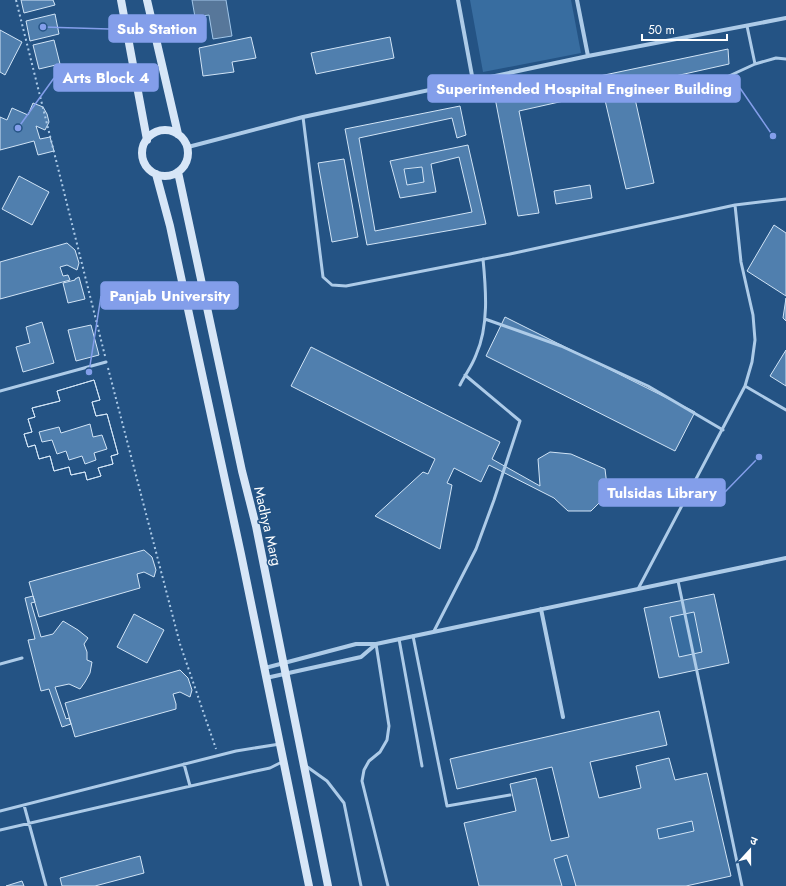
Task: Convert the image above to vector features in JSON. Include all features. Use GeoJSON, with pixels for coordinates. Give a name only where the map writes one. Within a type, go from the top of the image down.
{"type":"FeatureCollection","features":[{"type":"Feature","properties":{"kind":"main road"},"geometry":{"type":"LineString","coordinates":[[121,0],[146,140]]}},
{"type":"Feature","properties":{"kind":"main road"},"geometry":{"type":"LineString","coordinates":[[147,0],[178,134]]}},
{"type":"Feature","properties":{"kind":"main road"},"geometry":{"type":"LineString","coordinates":[[164,130],[172,131],[178,134],[188,147],[186,162],[178,172],[171,175],[164,176],[156,174],[145,163],[143,148],[146,140],[151,135],[164,130]]}},
{"type":"Feature","properties":{"kind":"main road","name":"Madhya Marg"},"geometry":{"type":"LineString","coordinates":[[178,172],[242,471],[256,526],[328,886]]}},
{"type":"Feature","properties":{"kind":"main road"},"geometry":{"type":"LineString","coordinates":[[156,174],[170,226],[309,886]]}},
{"type":"Feature","properties":{"kind":"street"},"geometry":{"type":"LineString","coordinates":[[458,0],[473,81]]}},
{"type":"Feature","properties":{"kind":"street"},"geometry":{"type":"LineString","coordinates":[[578,0],[588,56]]}},
{"type":"Feature","properties":{"kind":"street"},"geometry":{"type":"LineString","coordinates":[[188,147],[303,117],[588,56],[786,18]]}},
{"type":"Feature","properties":{"kind":"street"},"geometry":{"type":"LineString","coordinates":[[264,668],[356,644],[376,644],[786,558]]}},
{"type":"Feature","properties":{"kind":"street"},"geometry":{"type":"LineString","coordinates":[[541,609],[563,717]]}},
{"type":"Feature","properties":{"kind":"street"},"geometry":{"type":"LineString","coordinates":[[266,678],[360,657],[376,644]]}},
{"type":"Feature","properties":{"kind":"lane"},"geometry":{"type":"LineString","coordinates":[[748,26],[755,64]]}},
{"type":"Feature","properties":{"kind":"lane"},"geometry":{"type":"LineString","coordinates":[[720,87],[729,76],[755,64],[776,58],[786,59]]}},
{"type":"Feature","properties":{"kind":"lane"},"geometry":{"type":"LineString","coordinates":[[303,117],[323,277],[332,285],[346,286],[483,259],[735,205],[786,199]]}},
{"type":"Feature","properties":{"kind":"lane"},"geometry":{"type":"LineString","coordinates":[[638,589],[746,386],[752,362],[755,340],[753,315],[741,262],[735,205]]}},
{"type":"Feature","properties":{"kind":"lane"},"geometry":{"type":"LineString","coordinates":[[460,385],[477,355],[483,334],[486,310],[483,259]]}},
{"type":"Feature","properties":{"kind":"lane"},"geometry":{"type":"LineString","coordinates":[[485,319],[561,346],[648,386],[722,430]]}},
{"type":"Feature","properties":{"kind":"lane"},"geometry":{"type":"LineString","coordinates":[[0,391],[106,362]]}},
{"type":"Feature","properties":{"kind":"lane"},"geometry":{"type":"LineString","coordinates":[[434,631],[476,549],[494,500],[520,420],[465,375]]}},
{"type":"Feature","properties":{"kind":"lane"},"geometry":{"type":"LineString","coordinates":[[746,386],[786,410]]}},
{"type":"Feature","properties":{"kind":"lane"},"geometry":{"type":"LineString","coordinates":[[678,580],[742,886]]}},
{"type":"Feature","properties":{"kind":"lane"},"geometry":{"type":"LineString","coordinates":[[413,636],[447,806],[510,795]]}},
{"type":"Feature","properties":{"kind":"lane"},"geometry":{"type":"LineString","coordinates":[[399,639],[422,766]]}},
{"type":"Feature","properties":{"kind":"lane"},"geometry":{"type":"LineString","coordinates":[[376,644],[389,726],[387,740],[380,752],[370,761],[364,770],[362,781],[388,886]]}},
{"type":"Feature","properties":{"kind":"lane"},"geometry":{"type":"LineString","coordinates":[[0,664],[22,658]]}},
{"type":"Feature","properties":{"kind":"lane"},"geometry":{"type":"LineString","coordinates":[[0,811],[219,755],[280,744]]}},
{"type":"Feature","properties":{"kind":"lane"},"geometry":{"type":"LineString","coordinates":[[0,830],[28,822],[270,768],[283,761]]}},
{"type":"Feature","properties":{"kind":"lane"},"geometry":{"type":"LineString","coordinates":[[184,764],[190,786]]}},
{"type":"Feature","properties":{"kind":"lane"},"geometry":{"type":"LineString","coordinates":[[304,764],[327,781],[344,802],[361,886]]}},
{"type":"Feature","properties":{"kind":"lane"},"geometry":{"type":"LineString","coordinates":[[24,805],[46,886]]}},
{"type":"Feature","properties":{"kind":"path"},"geometry":{"type":"LineString","coordinates":[[16,0],[106,362],[180,644],[219,755]]}},
{"type":"Feature","properties":{"kind":"shaded area"},"geometry":{"type":"Polygon","coordinates":[[[192,0],[226,0],[232,36],[213,39],[209,15],[195,17],[192,0]]]}},
{"type":"Feature","properties":{"kind":"shaded area"},"geometry":{"type":"Polygon","coordinates":[[[470,0],[571,0],[581,53],[483,72],[470,0]]]}},
{"type":"Feature","properties":{"kind":"shaded area"},"geometry":{"type":"Polygon","coordinates":[[[422,167],[424,182],[407,185],[404,170],[422,167]]]}},
{"type":"Feature","properties":{"kind":"shaded area"},"geometry":{"type":"Polygon","coordinates":[[[694,612],[702,652],[679,657],[670,617],[694,612]]]}},
{"type":"Feature","properties":{"kind":"shaded area"},"geometry":{"type":"Polygon","coordinates":[[[692,821],[694,831],[659,839],[657,829],[692,821]]]}},
{"type":"Feature","properties":{"kind":"shaded area"},"geometry":{"type":"Polygon","coordinates":[[[567,855],[576,886],[562,886],[554,859],[567,855]]]}},
{"type":"Feature","properties":{"kind":"building"},"geometry":{"type":"Polygon","coordinates":[[[21,0],[53,0],[55,5],[24,13],[21,0]]]}},
{"type":"Feature","properties":{"kind":"building"},"geometry":{"type":"Polygon","coordinates":[[[55,14],[59,34],[30,41],[26,21],[55,14]]]}},
{"type":"Feature","properties":{"kind":"building"},"geometry":{"type":"Polygon","coordinates":[[[0,30],[22,42],[5,75],[0,72],[0,30]]]}},
{"type":"Feature","properties":{"kind":"building"},"geometry":{"type":"Polygon","coordinates":[[[251,37],[256,58],[232,62],[234,72],[203,76],[199,48],[251,37]]]}},
{"type":"Feature","properties":{"kind":"building"},"geometry":{"type":"Polygon","coordinates":[[[390,37],[394,58],[316,74],[311,53],[390,37]]]}},
{"type":"Feature","properties":{"kind":"building"},"geometry":{"type":"Polygon","coordinates":[[[54,40],[60,64],[39,69],[33,45],[54,40]]]}},
{"type":"Feature","properties":{"kind":"building"},"geometry":{"type":"Polygon","coordinates":[[[728,49],[729,64],[519,111],[539,213],[518,216],[495,98],[728,49]]]}},
{"type":"Feature","properties":{"kind":"building"},"geometry":{"type":"Polygon","coordinates":[[[633,90],[654,183],[626,189],[604,96],[633,90]]]}},
{"type":"Feature","properties":{"kind":"building"},"geometry":{"type":"Polygon","coordinates":[[[33,103],[43,107],[47,114],[49,122],[45,130],[36,126],[40,139],[50,137],[54,151],[38,155],[34,141],[0,150],[0,117],[7,120],[12,108],[28,115],[33,103]]]}},
{"type":"Feature","properties":{"kind":"building"},"geometry":{"type":"Polygon","coordinates":[[[460,106],[466,135],[457,138],[452,118],[359,138],[375,231],[472,212],[459,157],[431,164],[436,192],[400,198],[390,161],[468,145],[486,224],[367,245],[345,129],[460,106]],[[422,167],[404,169],[407,185],[424,182],[422,167]]]}},
{"type":"Feature","properties":{"kind":"building"},"geometry":{"type":"Polygon","coordinates":[[[344,159],[358,237],[332,242],[318,163],[344,159]]]}},
{"type":"Feature","properties":{"kind":"building"},"geometry":{"type":"Polygon","coordinates":[[[19,176],[49,192],[32,225],[2,209],[19,176]]]}},
{"type":"Feature","properties":{"kind":"building"},"geometry":{"type":"Polygon","coordinates":[[[590,185],[592,198],[556,204],[554,191],[590,185]]]}},
{"type":"Feature","properties":{"kind":"building"},"geometry":{"type":"Polygon","coordinates":[[[774,225],[786,233],[786,296],[747,271],[774,225]]]}},
{"type":"Feature","properties":{"kind":"building"},"geometry":{"type":"Polygon","coordinates":[[[67,243],[75,250],[79,263],[77,270],[67,265],[60,267],[63,276],[68,275],[70,280],[0,299],[0,262],[67,243]]]}},
{"type":"Feature","properties":{"kind":"building"},"geometry":{"type":"Polygon","coordinates":[[[79,277],[85,299],[68,303],[63,283],[75,280],[79,277]]]}},
{"type":"Feature","properties":{"kind":"building"},"geometry":{"type":"Polygon","coordinates":[[[786,298],[786,321],[783,318],[786,298]]]}},
{"type":"Feature","properties":{"kind":"building"},"geometry":{"type":"Polygon","coordinates":[[[505,317],[695,412],[675,451],[486,356],[505,317]]]}},
{"type":"Feature","properties":{"kind":"building"},"geometry":{"type":"Polygon","coordinates":[[[42,322],[54,363],[23,372],[16,347],[30,343],[26,327],[42,322]]]}},
{"type":"Feature","properties":{"kind":"building"},"geometry":{"type":"Polygon","coordinates":[[[91,325],[99,355],[76,361],[68,330],[91,325]]]}},
{"type":"Feature","properties":{"kind":"building"},"geometry":{"type":"Polygon","coordinates":[[[311,347],[500,442],[492,459],[540,486],[538,459],[550,452],[571,454],[605,469],[608,494],[591,511],[568,511],[554,498],[489,465],[481,482],[454,468],[447,483],[452,485],[440,549],[375,516],[423,472],[428,474],[435,459],[291,386],[311,347]]]}},
{"type":"Feature","properties":{"kind":"building"},"geometry":{"type":"Polygon","coordinates":[[[786,350],[786,386],[770,376],[786,350]]]}},
{"type":"Feature","properties":{"kind":"building"},"geometry":{"type":"Polygon","coordinates":[[[94,380],[100,400],[92,402],[96,416],[107,414],[118,454],[111,456],[113,464],[98,468],[101,476],[87,480],[85,472],[71,475],[69,467],[54,471],[50,456],[39,459],[35,445],[28,447],[24,434],[32,432],[28,419],[35,417],[32,408],[60,401],[57,391],[94,380]],[[90,424],[61,433],[59,427],[39,432],[42,442],[52,440],[57,454],[66,451],[69,460],[82,456],[85,464],[96,460],[94,453],[107,449],[102,435],[93,437],[90,424]]]}},
{"type":"Feature","properties":{"kind":"building"},"geometry":{"type":"Polygon","coordinates":[[[94,380],[100,400],[92,402],[96,416],[107,414],[118,454],[111,456],[113,464],[98,468],[101,476],[87,480],[85,472],[71,475],[69,467],[54,471],[50,456],[39,459],[35,445],[28,447],[24,434],[32,432],[28,419],[35,417],[32,408],[60,401],[57,391],[94,380]]]}},
{"type":"Feature","properties":{"kind":"building"},"geometry":{"type":"Polygon","coordinates":[[[144,550],[152,557],[156,570],[154,577],[144,572],[137,574],[140,588],[39,617],[29,582],[144,550]]]}},
{"type":"Feature","properties":{"kind":"building"},"geometry":{"type":"Polygon","coordinates":[[[714,594],[729,663],[659,678],[644,608],[714,594]],[[694,612],[670,617],[679,657],[702,652],[694,612]]]}},
{"type":"Feature","properties":{"kind":"building"},"geometry":{"type":"Polygon","coordinates":[[[33,596],[35,602],[31,603],[41,637],[53,634],[63,621],[88,638],[84,644],[87,652],[87,660],[92,662],[90,673],[85,682],[80,689],[69,684],[55,687],[66,719],[69,718],[71,724],[62,727],[49,689],[41,691],[28,640],[35,639],[25,598],[33,596]]]}},
{"type":"Feature","properties":{"kind":"building"},"geometry":{"type":"Polygon","coordinates":[[[134,614],[164,630],[147,663],[117,647],[134,614]]]}},
{"type":"Feature","properties":{"kind":"building"},"geometry":{"type":"Polygon","coordinates":[[[180,670],[188,678],[192,690],[190,697],[180,692],[173,694],[176,709],[75,737],[65,703],[180,670]]]}},
{"type":"Feature","properties":{"kind":"building"},"geometry":{"type":"Polygon","coordinates":[[[659,711],[667,745],[590,762],[599,798],[641,788],[636,766],[669,758],[675,780],[707,773],[731,876],[686,886],[576,886],[567,855],[554,859],[562,886],[479,886],[464,823],[516,811],[510,784],[536,778],[551,841],[569,837],[552,767],[457,789],[450,759],[659,711]],[[692,821],[657,829],[659,839],[694,831],[692,821]]]}},
{"type":"Feature","properties":{"kind":"building"},"geometry":{"type":"Polygon","coordinates":[[[140,856],[144,873],[95,886],[62,886],[60,878],[140,856]]]}},
{"type":"Feature","properties":{"kind":"building"},"geometry":{"type":"Polygon","coordinates":[[[22,881],[24,886],[6,886],[22,881]]]}},
{"type":"Feature","properties":{"kind":"place","name":"Sub Station"},"geometry":{"type":"Point","coordinates":[43,27]}},
{"type":"Feature","properties":{"kind":"place","name":"Arts Block 4"},"geometry":{"type":"Point","coordinates":[18,128]}},
{"type":"Feature","properties":{"kind":"place","name":"Superintended Hospital Engineer Building"},"geometry":{"type":"Point","coordinates":[773,136]}},
{"type":"Feature","properties":{"kind":"place","name":"Panjab University"},"geometry":{"type":"Point","coordinates":[89,372]}},
{"type":"Feature","properties":{"kind":"place","name":"Tulsidas Library"},"geometry":{"type":"Point","coordinates":[759,457]}}]}
